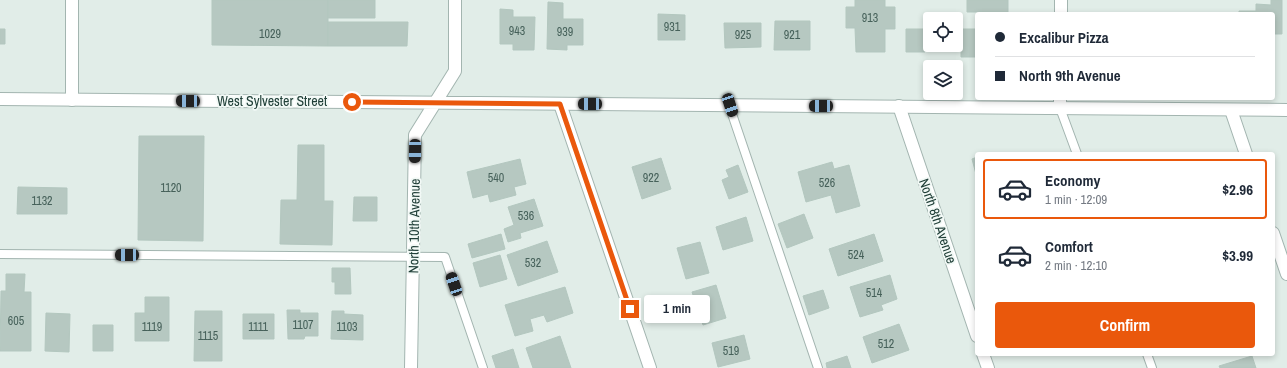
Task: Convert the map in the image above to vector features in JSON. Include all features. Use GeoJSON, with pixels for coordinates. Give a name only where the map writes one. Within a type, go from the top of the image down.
{"type":"FeatureCollection","features":[{"type":"Feature","properties":{"kind":"street"},"geometry":{"type":"LineString","coordinates":[[72,0],[72,100]]}},
{"type":"Feature","properties":{"kind":"street","name":"North 10th Avenue"},"geometry":{"type":"LineString","coordinates":[[411,368],[415,136],[455,71],[455,0]]}},
{"type":"Feature","properties":{"kind":"street"},"geometry":{"type":"LineString","coordinates":[[1061,0],[1061,12]]}},
{"type":"Feature","properties":{"kind":"street","name":"West Sylvester Street"},"geometry":{"type":"LineString","coordinates":[[0,99],[899,106],[1060,103],[1231,110],[1287,110]]}},
{"type":"Feature","properties":{"kind":"street"},"geometry":{"type":"LineString","coordinates":[[560,104],[650,368]]}},
{"type":"Feature","properties":{"kind":"street","name":"North 8th Avenue"},"geometry":{"type":"LineString","coordinates":[[899,106],[975,330]]}},
{"type":"Feature","properties":{"kind":"street"},"geometry":{"type":"LineString","coordinates":[[1231,110],[1245,152]]}},
{"type":"Feature","properties":{"kind":"street"},"geometry":{"type":"LineString","coordinates":[[1275,240],[1287,274]]}},
{"type":"Feature","properties":{"kind":"street"},"geometry":{"type":"LineString","coordinates":[[984,356],[988,368]]}},
{"type":"Feature","properties":{"kind":"lane"},"geometry":{"type":"LineString","coordinates":[[1060,103],[1076,152]]}},
{"type":"Feature","properties":{"kind":"lane"},"geometry":{"type":"LineString","coordinates":[[730,105],[818,368]]}},
{"type":"Feature","properties":{"kind":"lane"},"geometry":{"type":"LineString","coordinates":[[0,254],[445,256],[483,368]]}},
{"type":"Feature","properties":{"kind":"lane"},"geometry":{"type":"LineString","coordinates":[[1148,356],[1152,368]]}},
{"type":"Feature","properties":{"kind":"building"},"geometry":{"type":"Polygon","coordinates":[[[212,0],[328,0],[328,46],[212,45],[212,0]]]}},
{"type":"Feature","properties":{"kind":"building"},"geometry":{"type":"Polygon","coordinates":[[[328,0],[375,0],[375,18],[328,18],[328,0]]]}},
{"type":"Feature","properties":{"kind":"building"},"geometry":{"type":"Polygon","coordinates":[[[855,0],[885,0],[885,7],[895,7],[895,29],[885,29],[885,52],[856,52],[855,28],[846,28],[846,7],[855,7],[855,0]]]}},
{"type":"Feature","properties":{"kind":"building"},"geometry":{"type":"Polygon","coordinates":[[[967,0],[1008,0],[1008,12],[967,12],[967,0]]]}},
{"type":"Feature","properties":{"kind":"building"},"geometry":{"type":"Polygon","coordinates":[[[1271,0],[1282,0],[1282,34],[1275,34],[1275,12],[1239,12],[1256,11],[1256,4],[1271,5],[1271,0]]]}},
{"type":"Feature","properties":{"kind":"building"},"geometry":{"type":"Polygon","coordinates":[[[548,2],[563,3],[563,19],[583,19],[583,45],[567,45],[567,50],[547,49],[548,2]]]}},
{"type":"Feature","properties":{"kind":"building"},"geometry":{"type":"Polygon","coordinates":[[[500,9],[513,10],[513,17],[535,17],[534,50],[513,50],[513,44],[500,44],[500,9]]]}},
{"type":"Feature","properties":{"kind":"building"},"geometry":{"type":"Polygon","coordinates":[[[658,14],[685,15],[685,40],[658,40],[658,14]]]}},
{"type":"Feature","properties":{"kind":"building"},"geometry":{"type":"Polygon","coordinates":[[[775,21],[810,21],[810,50],[774,50],[775,21]]]}},
{"type":"Feature","properties":{"kind":"building"},"geometry":{"type":"Polygon","coordinates":[[[328,22],[408,22],[407,46],[328,46],[328,22]]]}},
{"type":"Feature","properties":{"kind":"building"},"geometry":{"type":"Polygon","coordinates":[[[724,23],[761,23],[761,47],[725,48],[724,23]]]}},
{"type":"Feature","properties":{"kind":"building"},"geometry":{"type":"Polygon","coordinates":[[[0,29],[5,29],[5,44],[0,44],[0,29]]]}},
{"type":"Feature","properties":{"kind":"building"},"geometry":{"type":"Polygon","coordinates":[[[906,29],[923,29],[923,52],[906,52],[906,29]]]}},
{"type":"Feature","properties":{"kind":"building"},"geometry":{"type":"Polygon","coordinates":[[[963,29],[975,29],[975,57],[961,57],[961,52],[963,52],[963,29]]]}},
{"type":"Feature","properties":{"kind":"building"},"geometry":{"type":"Polygon","coordinates":[[[139,136],[204,136],[203,241],[138,240],[139,136]]]}},
{"type":"Feature","properties":{"kind":"building"},"geometry":{"type":"Polygon","coordinates":[[[298,145],[324,145],[324,201],[333,201],[332,245],[280,244],[281,200],[297,200],[298,145]]]}},
{"type":"Feature","properties":{"kind":"building"},"geometry":{"type":"Polygon","coordinates":[[[661,158],[671,189],[642,199],[632,167],[661,158]]]}},
{"type":"Feature","properties":{"kind":"building"},"geometry":{"type":"Polygon","coordinates":[[[975,158],[975,170],[972,159],[975,158]]]}},
{"type":"Feature","properties":{"kind":"building"},"geometry":{"type":"Polygon","coordinates":[[[520,159],[526,184],[514,187],[516,195],[490,202],[488,194],[473,198],[467,172],[520,159]]]}},
{"type":"Feature","properties":{"kind":"building"},"geometry":{"type":"Polygon","coordinates":[[[832,162],[834,169],[849,165],[860,206],[836,213],[831,195],[806,202],[798,172],[832,162]]]}},
{"type":"Feature","properties":{"kind":"building"},"geometry":{"type":"Polygon","coordinates":[[[738,165],[748,192],[729,199],[722,180],[729,177],[726,170],[738,165]]]}},
{"type":"Feature","properties":{"kind":"building"},"geometry":{"type":"Polygon","coordinates":[[[18,187],[67,188],[67,214],[17,214],[18,187]]]}},
{"type":"Feature","properties":{"kind":"building"},"geometry":{"type":"Polygon","coordinates":[[[354,197],[377,197],[377,221],[353,221],[354,197]]]}},
{"type":"Feature","properties":{"kind":"building"},"geometry":{"type":"Polygon","coordinates":[[[534,199],[543,226],[520,233],[521,238],[508,242],[504,229],[514,225],[508,207],[534,199]]]}},
{"type":"Feature","properties":{"kind":"building"},"geometry":{"type":"Polygon","coordinates":[[[804,214],[813,238],[787,248],[778,224],[804,214]]]}},
{"type":"Feature","properties":{"kind":"building"},"geometry":{"type":"Polygon","coordinates":[[[746,217],[753,241],[723,250],[716,227],[746,217]]]}},
{"type":"Feature","properties":{"kind":"building"},"geometry":{"type":"Polygon","coordinates":[[[501,234],[505,249],[472,258],[468,244],[501,234]]]}},
{"type":"Feature","properties":{"kind":"building"},"geometry":{"type":"Polygon","coordinates":[[[874,234],[883,261],[838,276],[829,249],[874,234]]]}},
{"type":"Feature","properties":{"kind":"building"},"geometry":{"type":"Polygon","coordinates":[[[547,241],[558,272],[518,286],[507,255],[547,241]]]}},
{"type":"Feature","properties":{"kind":"building"},"geometry":{"type":"Polygon","coordinates":[[[700,242],[709,273],[686,279],[677,248],[700,242]]]}},
{"type":"Feature","properties":{"kind":"building"},"geometry":{"type":"Polygon","coordinates":[[[500,255],[507,279],[480,287],[473,263],[500,255]]]}},
{"type":"Feature","properties":{"kind":"building"},"geometry":{"type":"Polygon","coordinates":[[[332,268],[350,268],[351,294],[335,294],[335,282],[332,282],[332,268]]]}},
{"type":"Feature","properties":{"kind":"building"},"geometry":{"type":"Polygon","coordinates":[[[6,274],[25,274],[24,292],[31,292],[31,351],[0,351],[1,291],[6,291],[6,274]]]}},
{"type":"Feature","properties":{"kind":"building"},"geometry":{"type":"Polygon","coordinates":[[[890,275],[897,299],[881,305],[883,310],[860,317],[850,287],[890,275]]]}},
{"type":"Feature","properties":{"kind":"building"},"geometry":{"type":"Polygon","coordinates":[[[716,285],[726,318],[703,325],[700,316],[692,318],[689,309],[697,307],[692,292],[716,285]]]}},
{"type":"Feature","properties":{"kind":"building"},"geometry":{"type":"Polygon","coordinates":[[[565,287],[573,313],[547,322],[544,315],[530,319],[533,331],[515,336],[505,305],[565,287]]]}},
{"type":"Feature","properties":{"kind":"building"},"geometry":{"type":"Polygon","coordinates":[[[823,290],[829,308],[809,315],[803,296],[823,290]]]}},
{"type":"Feature","properties":{"kind":"building"},"geometry":{"type":"Polygon","coordinates":[[[145,297],[169,297],[169,341],[135,341],[135,313],[145,313],[145,297]]]}},
{"type":"Feature","properties":{"kind":"building"},"geometry":{"type":"Polygon","coordinates":[[[287,310],[300,310],[300,313],[318,313],[318,336],[305,336],[304,339],[288,339],[287,310]]]}},
{"type":"Feature","properties":{"kind":"building"},"geometry":{"type":"Polygon","coordinates":[[[195,311],[222,311],[222,361],[194,361],[195,311]]]}},
{"type":"Feature","properties":{"kind":"building"},"geometry":{"type":"Polygon","coordinates":[[[332,311],[344,311],[344,314],[363,315],[363,340],[331,339],[332,311]]]}},
{"type":"Feature","properties":{"kind":"building"},"geometry":{"type":"Polygon","coordinates":[[[46,313],[70,314],[69,352],[45,351],[46,313]]]}},
{"type":"Feature","properties":{"kind":"building"},"geometry":{"type":"Polygon","coordinates":[[[243,314],[274,314],[274,339],[243,339],[243,314]]]}},
{"type":"Feature","properties":{"kind":"building"},"geometry":{"type":"Polygon","coordinates":[[[899,324],[909,350],[872,363],[863,337],[899,324]]]}},
{"type":"Feature","properties":{"kind":"building"},"geometry":{"type":"Polygon","coordinates":[[[93,325],[113,325],[113,351],[93,351],[93,325]]]}},
{"type":"Feature","properties":{"kind":"building"},"geometry":{"type":"Polygon","coordinates":[[[744,335],[750,359],[718,367],[712,343],[744,335]]]}},
{"type":"Feature","properties":{"kind":"building"},"geometry":{"type":"Polygon","coordinates":[[[560,336],[571,368],[533,368],[526,348],[560,336]]]}},
{"type":"Feature","properties":{"kind":"building"},"geometry":{"type":"Polygon","coordinates":[[[513,349],[519,368],[496,368],[492,356],[513,349]]]}},
{"type":"Feature","properties":{"kind":"building"},"geometry":{"type":"Polygon","coordinates":[[[847,356],[851,368],[827,368],[826,363],[847,356]]]}},
{"type":"Feature","properties":{"kind":"building"},"geometry":{"type":"Polygon","coordinates":[[[1252,356],[1256,368],[1220,368],[1219,366],[1252,356]]]}},
{"type":"Feature","properties":{"kind":"route"},"geometry":{"type":"LineString","coordinates":[[352,102],[560,104],[630,309]]}}]}
